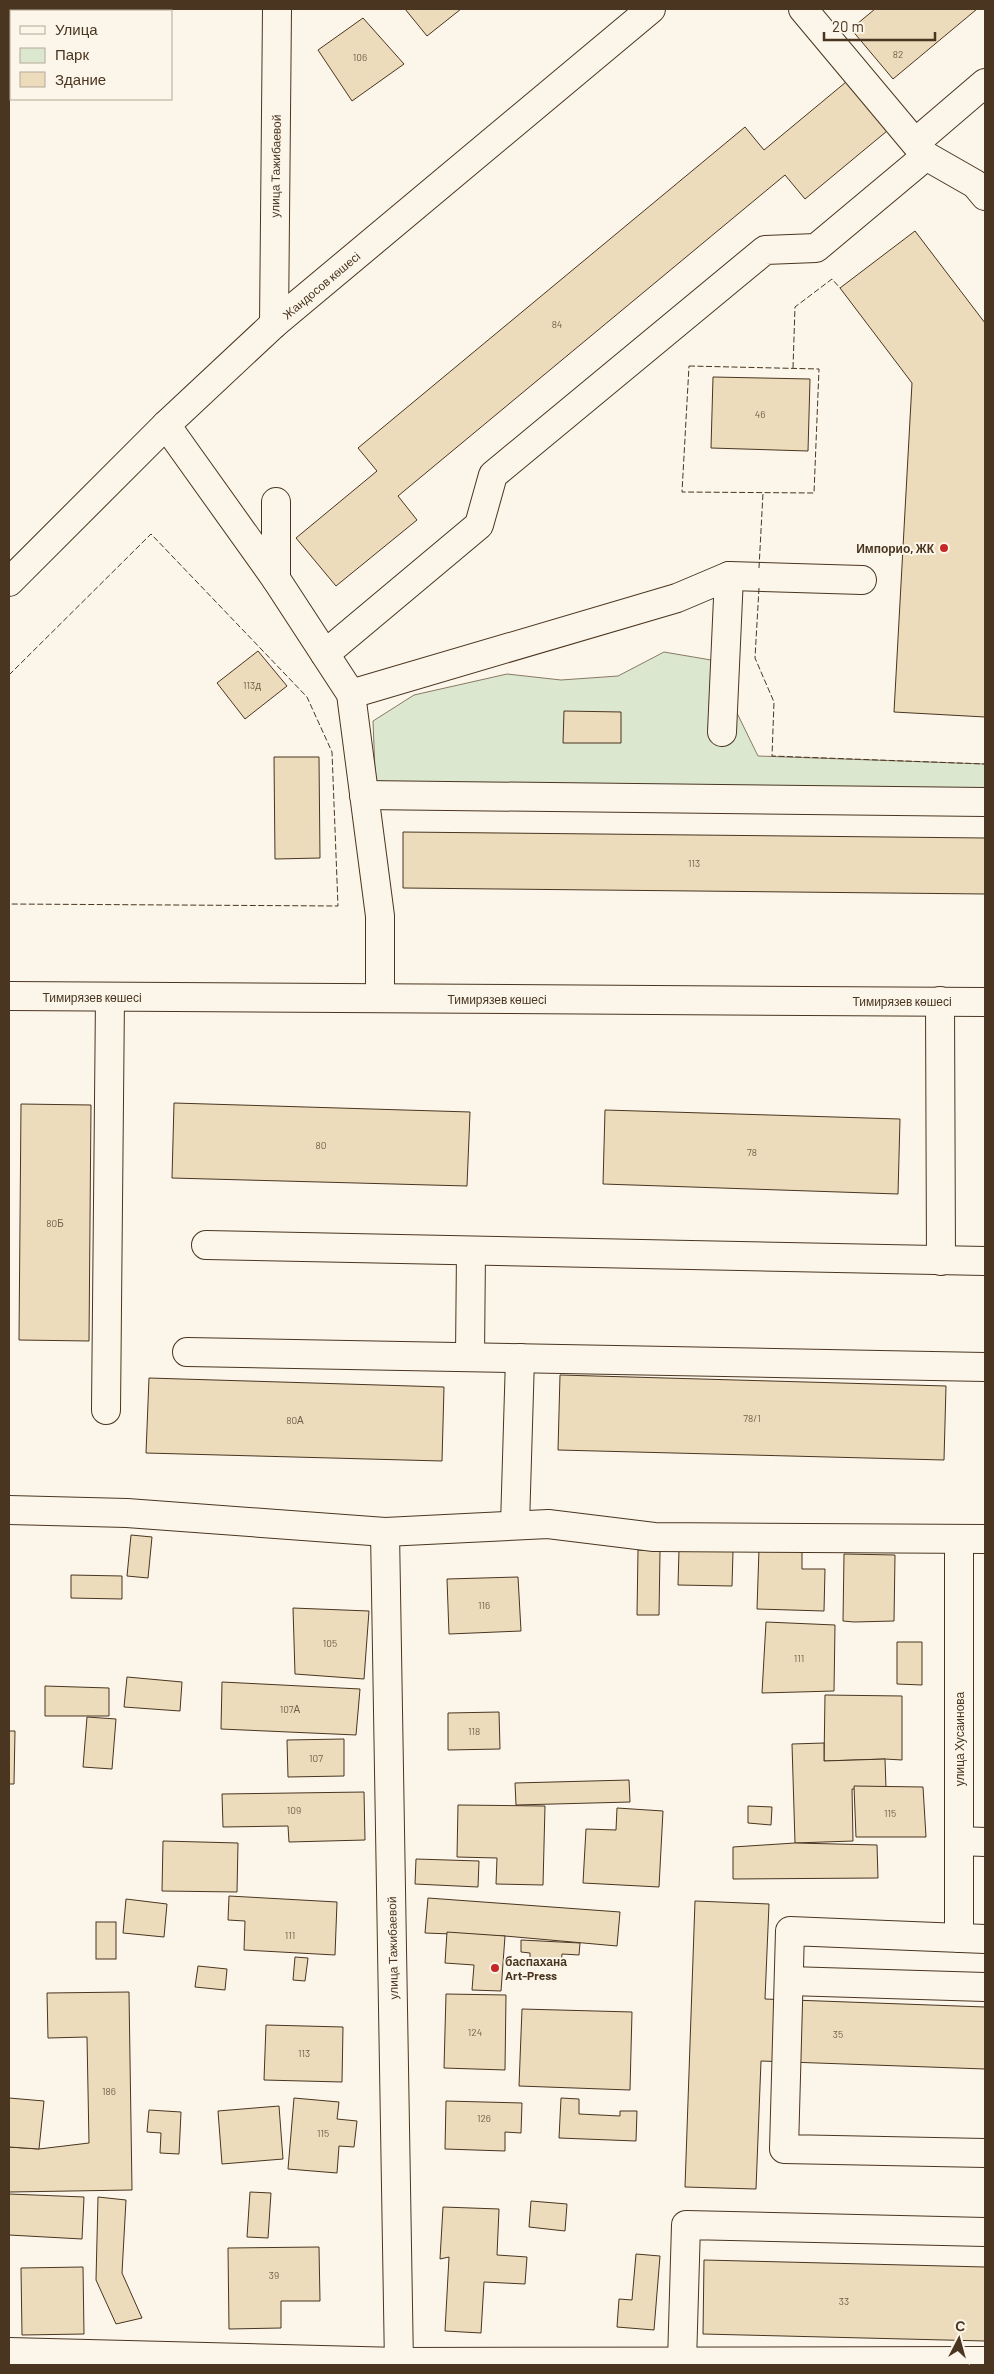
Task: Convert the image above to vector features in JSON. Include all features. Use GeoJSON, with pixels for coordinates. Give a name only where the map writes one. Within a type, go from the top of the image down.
{"type":"FeatureCollection","features":[{"type":"Feature","properties":{"kind":"street","name":"улица Тажибаевой"},"geometry":{"type":"LineString","coordinates":[[274,324],[277,9]]}},
{"type":"Feature","properties":{"kind":"street","name":"Жандосов көшесі"},"geometry":{"type":"LineString","coordinates":[[9,582],[166,425],[274,324],[651,9]]}},
{"type":"Feature","properties":{"kind":"street"},"geometry":{"type":"LineString","coordinates":[[803,9],[921,149],[975,184],[985,196]]}},
{"type":"Feature","properties":{"kind":"street"},"geometry":{"type":"LineString","coordinates":[[325,654],[479,525],[493,475],[764,250],[816,248],[921,149],[985,83]]}},
{"type":"Feature","properties":{"kind":"street"},"geometry":{"type":"LineString","coordinates":[[166,425],[276,580],[351,694],[380,916],[380,998]]}},
{"type":"Feature","properties":{"kind":"street"},"geometry":{"type":"LineString","coordinates":[[276,502],[276,580]]}},
{"type":"Feature","properties":{"kind":"street"},"geometry":{"type":"LineString","coordinates":[[351,694],[677,598],[729,576],[862,580]]}},
{"type":"Feature","properties":{"kind":"street"},"geometry":{"type":"LineString","coordinates":[[722,732],[729,576]]}},
{"type":"Feature","properties":{"kind":"street"},"geometry":{"type":"LineString","coordinates":[[364,796],[985,802]]}},
{"type":"Feature","properties":{"kind":"street","name":"Тимирязев көшесі"},"geometry":{"type":"LineString","coordinates":[[9,996],[985,1002]]}},
{"type":"Feature","properties":{"kind":"street"},"geometry":{"type":"LineString","coordinates":[[106,1410],[110,996]]}},
{"type":"Feature","properties":{"kind":"street"},"geometry":{"type":"LineString","coordinates":[[940,1002],[941,1261]]}},
{"type":"Feature","properties":{"kind":"street"},"geometry":{"type":"LineString","coordinates":[[206,1246],[985,1261]]}},
{"type":"Feature","properties":{"kind":"street"},"geometry":{"type":"LineString","coordinates":[[470,1357],[472,1251]]}},
{"type":"Feature","properties":{"kind":"street"},"geometry":{"type":"LineString","coordinates":[[187,1352],[985,1367]]}},
{"type":"Feature","properties":{"kind":"street"},"geometry":{"type":"LineString","coordinates":[[515,1526],[520,1358]]}},
{"type":"Feature","properties":{"kind":"street"},"geometry":{"type":"LineString","coordinates":[[9,1510],[127,1512],[385,1532],[548,1524],[654,1537],[972,1539]]}},
{"type":"Feature","properties":{"kind":"street","name":"улица Тажибаевой"},"geometry":{"type":"LineString","coordinates":[[385,1532],[399,2364]]}},
{"type":"Feature","properties":{"kind":"street","name":"улица Хусаинова"},"geometry":{"type":"LineString","coordinates":[[972,1539],[972,1939]]}},
{"type":"Feature","properties":{"kind":"street"},"geometry":{"type":"LineString","coordinates":[[972,1939],[790,1931],[784,2149],[985,2153]]}},
{"type":"Feature","properties":{"kind":"street"},"geometry":{"type":"LineString","coordinates":[[789,1981],[985,1987]]}},
{"type":"Feature","properties":{"kind":"street"},"geometry":{"type":"LineString","coordinates":[[682,2362],[686,2225],[985,2232]]}},
{"type":"Feature","properties":{"kind":"street"},"geometry":{"type":"LineString","coordinates":[[9,2352],[399,2364],[985,2361]]}},
{"type":"Feature","properties":{"kind":"green space"},"geometry":{"type":"Polygon","coordinates":[[[664,652],[711,660],[758,756],[985,764],[985,802],[376,795],[373,721],[414,695],[507,674],[561,680],[618,676],[664,652]]]}},
{"type":"Feature","properties":{"kind":"building"},"geometry":{"type":"Polygon","coordinates":[[[405,9],[461,9],[427,36],[405,9]]]}},
{"type":"Feature","properties":{"kind":"building"},"geometry":{"type":"Polygon","coordinates":[[[875,9],[977,9],[893,79],[851,29],[875,9]]]}},
{"type":"Feature","properties":{"kind":"building"},"geometry":{"type":"Polygon","coordinates":[[[363,18],[404,64],[352,101],[318,50],[363,18]]]}},
{"type":"Feature","properties":{"kind":"building"},"geometry":{"type":"Polygon","coordinates":[[[846,82],[887,131],[805,199],[785,175],[398,496],[417,520],[336,586],[296,538],[377,471],[358,448],[745,127],[764,150],[846,82]]]}},
{"type":"Feature","properties":{"kind":"building","name":"Импорио, ЖК"},"geometry":{"type":"Polygon","coordinates":[[[915,231],[985,323],[985,717],[894,712],[912,383],[840,288],[915,231]]]}},
{"type":"Feature","properties":{"kind":"building"},"geometry":{"type":"Polygon","coordinates":[[[713,377],[810,379],[808,451],[711,448],[713,377]]]}},
{"type":"Feature","properties":{"kind":"building"},"geometry":{"type":"Polygon","coordinates":[[[258,651],[287,686],[245,719],[217,683],[258,651]]]}},
{"type":"Feature","properties":{"kind":"building"},"geometry":{"type":"Polygon","coordinates":[[[564,711],[621,712],[621,743],[563,743],[564,711]]]}},
{"type":"Feature","properties":{"kind":"building"},"geometry":{"type":"Polygon","coordinates":[[[274,757],[319,757],[320,858],[275,859],[274,757]]]}},
{"type":"Feature","properties":{"kind":"building"},"geometry":{"type":"Polygon","coordinates":[[[403,832],[985,838],[985,894],[403,888],[403,832]]]}},
{"type":"Feature","properties":{"kind":"building"},"geometry":{"type":"Polygon","coordinates":[[[174,1103],[470,1112],[467,1186],[172,1178],[174,1103]]]}},
{"type":"Feature","properties":{"kind":"building"},"geometry":{"type":"Polygon","coordinates":[[[21,1104],[91,1105],[89,1341],[19,1340],[21,1104]]]}},
{"type":"Feature","properties":{"kind":"building"},"geometry":{"type":"Polygon","coordinates":[[[605,1110],[900,1119],[898,1194],[603,1184],[605,1110]]]}},
{"type":"Feature","properties":{"kind":"building"},"geometry":{"type":"Polygon","coordinates":[[[560,1375],[946,1386],[944,1460],[558,1450],[560,1375]]]}},
{"type":"Feature","properties":{"kind":"building"},"geometry":{"type":"Polygon","coordinates":[[[149,1378],[444,1387],[442,1461],[146,1453],[149,1378]]]}},
{"type":"Feature","properties":{"kind":"building"},"geometry":{"type":"Polygon","coordinates":[[[131,1535],[152,1537],[148,1578],[127,1576],[131,1535]]]}},
{"type":"Feature","properties":{"kind":"building"},"geometry":{"type":"Polygon","coordinates":[[[759,1549],[802,1551],[802,1569],[825,1569],[824,1611],[757,1609],[759,1549]]]}},
{"type":"Feature","properties":{"kind":"building"},"geometry":{"type":"Polygon","coordinates":[[[638,1550],[660,1551],[659,1615],[637,1615],[638,1550]]]}},
{"type":"Feature","properties":{"kind":"building"},"geometry":{"type":"Polygon","coordinates":[[[679,1550],[733,1551],[732,1586],[678,1585],[679,1550]]]}},
{"type":"Feature","properties":{"kind":"building"},"geometry":{"type":"Polygon","coordinates":[[[844,1554],[895,1555],[894,1621],[843,1621],[844,1554]]]}},
{"type":"Feature","properties":{"kind":"building"},"geometry":{"type":"Polygon","coordinates":[[[71,1575],[122,1576],[122,1599],[71,1598],[71,1575]]]}},
{"type":"Feature","properties":{"kind":"building"},"geometry":{"type":"Polygon","coordinates":[[[518,1577],[521,1631],[449,1634],[447,1579],[518,1577]]]}},
{"type":"Feature","properties":{"kind":"building"},"geometry":{"type":"Polygon","coordinates":[[[293,1608],[369,1611],[364,1679],[295,1674],[293,1608]]]}},
{"type":"Feature","properties":{"kind":"building"},"geometry":{"type":"Polygon","coordinates":[[[766,1622],[835,1625],[834,1691],[762,1693],[766,1622]]]}},
{"type":"Feature","properties":{"kind":"building"},"geometry":{"type":"Polygon","coordinates":[[[897,1642],[922,1642],[922,1685],[897,1684],[897,1642]]]}},
{"type":"Feature","properties":{"kind":"building"},"geometry":{"type":"Polygon","coordinates":[[[127,1677],[182,1682],[180,1711],[124,1707],[127,1677]]]}},
{"type":"Feature","properties":{"kind":"building"},"geometry":{"type":"Polygon","coordinates":[[[222,1682],[360,1689],[356,1735],[221,1729],[222,1682]]]}},
{"type":"Feature","properties":{"kind":"building"},"geometry":{"type":"Polygon","coordinates":[[[45,1686],[109,1688],[109,1716],[45,1716],[45,1686]]]}},
{"type":"Feature","properties":{"kind":"building"},"geometry":{"type":"Polygon","coordinates":[[[825,1695],[902,1696],[902,1760],[824,1761],[825,1695]]]}},
{"type":"Feature","properties":{"kind":"building"},"geometry":{"type":"Polygon","coordinates":[[[499,1712],[500,1749],[448,1750],[448,1713],[499,1712]]]}},
{"type":"Feature","properties":{"kind":"building"},"geometry":{"type":"Polygon","coordinates":[[[87,1717],[116,1719],[112,1769],[83,1767],[87,1717]]]}},
{"type":"Feature","properties":{"kind":"building"},"geometry":{"type":"Polygon","coordinates":[[[9,1731],[15,1731],[14,1784],[9,1784],[9,1731]]]}},
{"type":"Feature","properties":{"kind":"building"},"geometry":{"type":"Polygon","coordinates":[[[344,1739],[344,1776],[288,1777],[287,1740],[344,1739]]]}},
{"type":"Feature","properties":{"kind":"building"},"geometry":{"type":"Polygon","coordinates":[[[824,1743],[824,1761],[885,1759],[886,1788],[852,1789],[853,1841],[795,1843],[792,1744],[824,1743]]]}},
{"type":"Feature","properties":{"kind":"building"},"geometry":{"type":"Polygon","coordinates":[[[629,1780],[630,1802],[516,1805],[515,1783],[629,1780]]]}},
{"type":"Feature","properties":{"kind":"building"},"geometry":{"type":"Polygon","coordinates":[[[854,1786],[923,1787],[926,1837],[856,1837],[854,1786]]]}},
{"type":"Feature","properties":{"kind":"building"},"geometry":{"type":"Polygon","coordinates":[[[364,1792],[365,1840],[289,1842],[288,1826],[223,1827],[222,1794],[364,1792]]]}},
{"type":"Feature","properties":{"kind":"building"},"geometry":{"type":"Polygon","coordinates":[[[458,1805],[545,1806],[543,1885],[496,1884],[497,1858],[457,1857],[458,1805]]]}},
{"type":"Feature","properties":{"kind":"building"},"geometry":{"type":"Polygon","coordinates":[[[748,1806],[772,1807],[771,1825],[748,1823],[748,1806]]]}},
{"type":"Feature","properties":{"kind":"building"},"geometry":{"type":"Polygon","coordinates":[[[617,1808],[663,1811],[659,1887],[583,1883],[586,1829],[616,1830],[617,1808]]]}},
{"type":"Feature","properties":{"kind":"building"},"geometry":{"type":"Polygon","coordinates":[[[163,1841],[238,1843],[237,1892],[162,1891],[163,1841]]]}},
{"type":"Feature","properties":{"kind":"building"},"geometry":{"type":"Polygon","coordinates":[[[795,1843],[877,1845],[878,1878],[733,1879],[733,1847],[795,1843]]]}},
{"type":"Feature","properties":{"kind":"building"},"geometry":{"type":"Polygon","coordinates":[[[416,1859],[479,1861],[478,1887],[415,1884],[416,1859]]]}},
{"type":"Feature","properties":{"kind":"building"},"geometry":{"type":"Polygon","coordinates":[[[229,1896],[337,1902],[335,1955],[244,1950],[245,1921],[228,1920],[229,1896]]]}},
{"type":"Feature","properties":{"kind":"building"},"geometry":{"type":"Polygon","coordinates":[[[428,1898],[620,1912],[617,1946],[505,1936],[425,1933],[428,1898]]]}},
{"type":"Feature","properties":{"kind":"building"},"geometry":{"type":"Polygon","coordinates":[[[126,1899],[167,1904],[164,1937],[123,1933],[126,1899]]]}},
{"type":"Feature","properties":{"kind":"building"},"geometry":{"type":"Polygon","coordinates":[[[695,1901],[769,1904],[765,1999],[985,2007],[985,2069],[761,2061],[756,2189],[685,2187],[695,1901]]]}},
{"type":"Feature","properties":{"kind":"building"},"geometry":{"type":"Polygon","coordinates":[[[96,1922],[116,1922],[116,1959],[96,1959],[96,1922]]]}},
{"type":"Feature","properties":{"kind":"building"},"geometry":{"type":"Polygon","coordinates":[[[447,1932],[505,1936],[501,1991],[472,1990],[474,1965],[445,1963],[447,1932]]]}},
{"type":"Feature","properties":{"kind":"building"},"geometry":{"type":"Polygon","coordinates":[[[521,1940],[580,1943],[579,1955],[562,1954],[561,1967],[530,1965],[530,1953],[521,1952],[521,1940]]]}},
{"type":"Feature","properties":{"kind":"building"},"geometry":{"type":"Polygon","coordinates":[[[295,1957],[308,1958],[305,1981],[293,1980],[295,1957]]]}},
{"type":"Feature","properties":{"kind":"building"},"geometry":{"type":"Polygon","coordinates":[[[198,1966],[227,1969],[225,1990],[195,1987],[198,1966]]]}},
{"type":"Feature","properties":{"kind":"building"},"geometry":{"type":"Polygon","coordinates":[[[129,1992],[132,2190],[9,2192],[9,2147],[39,2149],[89,2143],[87,2037],[48,2038],[47,1993],[129,1992]]]}},
{"type":"Feature","properties":{"kind":"building"},"geometry":{"type":"Polygon","coordinates":[[[446,1994],[506,1995],[505,2070],[444,2068],[446,1994]]]}},
{"type":"Feature","properties":{"kind":"building"},"geometry":{"type":"Polygon","coordinates":[[[522,2009],[632,2012],[630,2090],[519,2086],[522,2009]]]}},
{"type":"Feature","properties":{"kind":"building"},"geometry":{"type":"Polygon","coordinates":[[[266,2025],[343,2027],[342,2082],[264,2080],[266,2025]]]}},
{"type":"Feature","properties":{"kind":"building"},"geometry":{"type":"Polygon","coordinates":[[[9,2098],[44,2101],[39,2149],[9,2147],[9,2098]]]}},
{"type":"Feature","properties":{"kind":"building"},"geometry":{"type":"Polygon","coordinates":[[[294,2098],[339,2102],[337,2119],[357,2121],[354,2147],[339,2146],[337,2173],[288,2169],[294,2098]]]}},
{"type":"Feature","properties":{"kind":"building"},"geometry":{"type":"Polygon","coordinates":[[[561,2098],[579,2099],[579,2114],[620,2116],[620,2111],[637,2111],[636,2141],[559,2138],[561,2098]]]}},
{"type":"Feature","properties":{"kind":"building"},"geometry":{"type":"Polygon","coordinates":[[[446,2101],[522,2103],[521,2133],[505,2132],[505,2151],[445,2149],[446,2101]]]}},
{"type":"Feature","properties":{"kind":"building"},"geometry":{"type":"Polygon","coordinates":[[[279,2106],[283,2159],[222,2164],[218,2111],[279,2106]]]}},
{"type":"Feature","properties":{"kind":"building"},"geometry":{"type":"Polygon","coordinates":[[[149,2110],[181,2112],[179,2154],[160,2153],[161,2133],[147,2132],[149,2110]]]}},
{"type":"Feature","properties":{"kind":"building"},"geometry":{"type":"Polygon","coordinates":[[[250,2192],[271,2193],[268,2238],[247,2237],[250,2192]]]}},
{"type":"Feature","properties":{"kind":"building"},"geometry":{"type":"Polygon","coordinates":[[[9,2194],[84,2197],[82,2239],[9,2235],[9,2194]]]}},
{"type":"Feature","properties":{"kind":"building"},"geometry":{"type":"Polygon","coordinates":[[[98,2197],[126,2200],[122,2273],[142,2318],[116,2324],[96,2280],[98,2197]]]}},
{"type":"Feature","properties":{"kind":"building"},"geometry":{"type":"Polygon","coordinates":[[[531,2201],[567,2204],[565,2231],[529,2227],[531,2201]]]}},
{"type":"Feature","properties":{"kind":"building"},"geometry":{"type":"Polygon","coordinates":[[[443,2207],[499,2209],[497,2255],[527,2257],[525,2284],[484,2282],[481,2333],[445,2331],[449,2257],[440,2259],[443,2207]]]}},
{"type":"Feature","properties":{"kind":"building"},"geometry":{"type":"Polygon","coordinates":[[[319,2247],[320,2301],[281,2301],[281,2328],[229,2329],[228,2248],[319,2247]]]}},
{"type":"Feature","properties":{"kind":"building"},"geometry":{"type":"Polygon","coordinates":[[[636,2254],[660,2256],[654,2330],[617,2327],[619,2299],[632,2300],[636,2254]]]}},
{"type":"Feature","properties":{"kind":"building"},"geometry":{"type":"Polygon","coordinates":[[[704,2260],[985,2267],[985,2341],[703,2334],[704,2260]]]}},
{"type":"Feature","properties":{"kind":"building"},"geometry":{"type":"Polygon","coordinates":[[[83,2267],[84,2334],[22,2335],[21,2268],[83,2267]]]}},
{"type":"Feature","properties":{"kind":"fence"},"geometry":{"type":"LineString","coordinates":[[793,368],[795,307],[832,279],[840,288]]}},
{"type":"Feature","properties":{"kind":"fence"},"geometry":{"type":"LineString","coordinates":[[689,366],[819,369],[814,493],[682,492],[689,366]]}},
{"type":"Feature","properties":{"kind":"fence"},"geometry":{"type":"LineString","coordinates":[[759,568],[763,493]]}},
{"type":"Feature","properties":{"kind":"fence"},"geometry":{"type":"LineString","coordinates":[[9,675],[151,534],[307,697],[332,752],[338,906],[9,904]]}},
{"type":"Feature","properties":{"kind":"fence"},"geometry":{"type":"LineString","coordinates":[[759,588],[755,658],[774,702],[772,756],[985,764]]}},
{"type":"Feature","properties":{"kind":"place","name":"Импорио, ЖК"},"geometry":{"type":"Point","coordinates":[944,548]}},
{"type":"Feature","properties":{"kind":"place","name":"баспахана Art-Press"},"geometry":{"type":"Point","coordinates":[495,1968]}}]}
